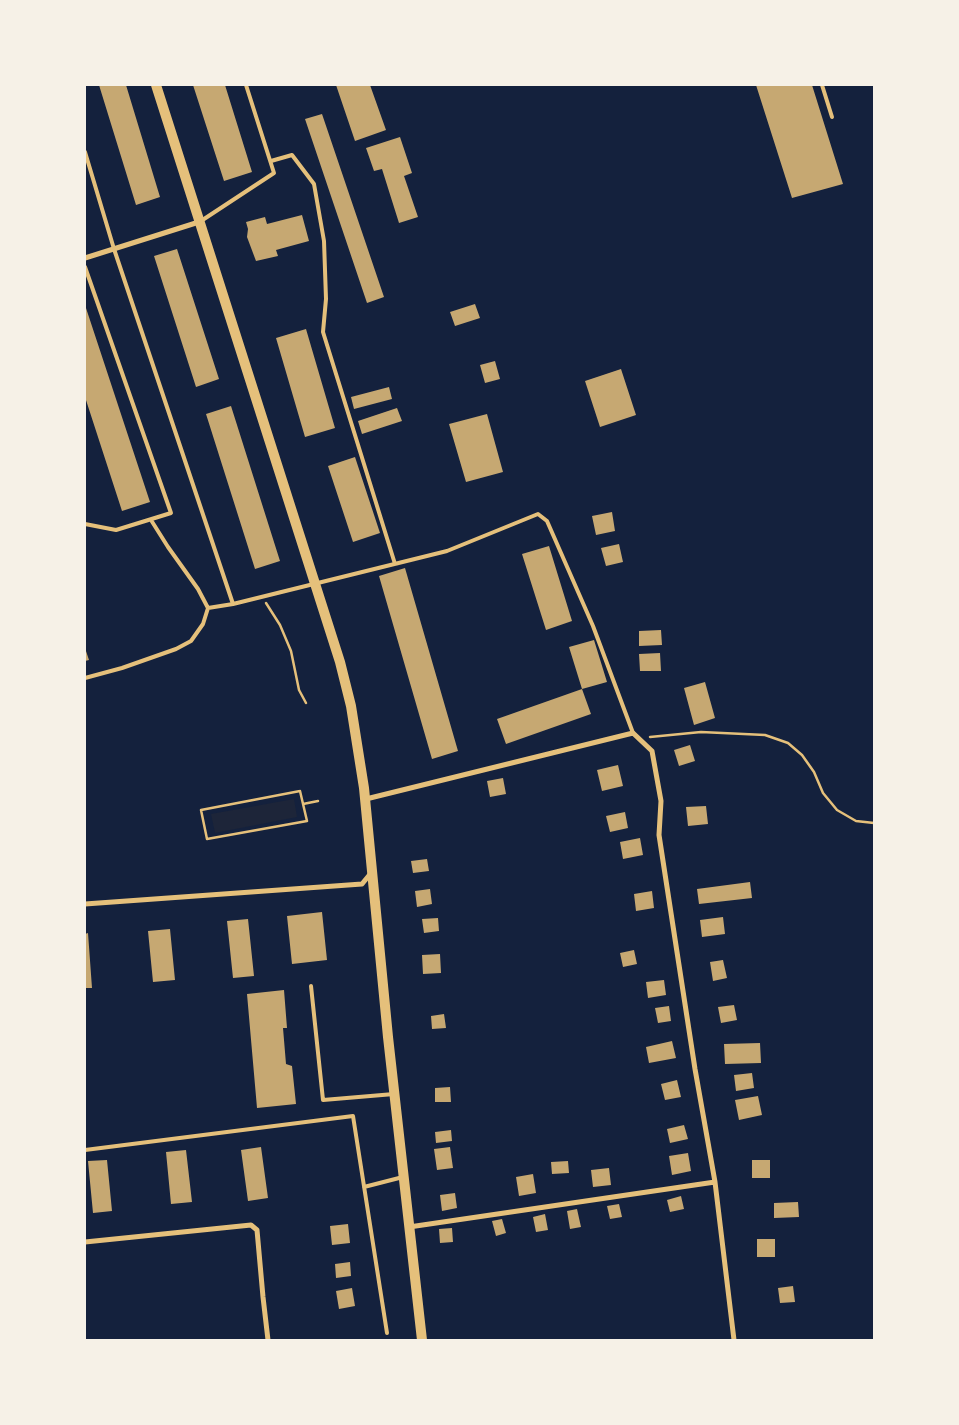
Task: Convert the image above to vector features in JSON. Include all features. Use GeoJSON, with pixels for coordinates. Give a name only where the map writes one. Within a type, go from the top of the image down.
{"type":"FeatureCollection","features":[{"type":"Feature","properties":{"kind":"main road"},"geometry":{"type":"LineString","coordinates":[[156,85],[340,662],[351,706],[366,799],[394,1094],[422,1340]]}},
{"type":"Feature","properties":{"kind":"street"},"geometry":{"type":"LineString","coordinates":[[85,258],[199,222]]}},
{"type":"Feature","properties":{"kind":"street"},"geometry":{"type":"LineString","coordinates":[[366,799],[633,733],[652,750],[661,802],[659,835],[693,1060],[715,1182],[734,1340]]}},
{"type":"Feature","properties":{"kind":"street"},"geometry":{"type":"LineString","coordinates":[[85,904],[362,884],[373,871]]}},
{"type":"Feature","properties":{"kind":"street"},"geometry":{"type":"LineString","coordinates":[[409,1227],[715,1182]]}},
{"type":"Feature","properties":{"kind":"street"},"geometry":{"type":"LineString","coordinates":[[85,1242],[251,1225],[257,1230],[262,1297],[268,1340]]}},
{"type":"Feature","properties":{"kind":"lane"},"geometry":{"type":"LineString","coordinates":[[199,222],[274,173],[246,85]]}},
{"type":"Feature","properties":{"kind":"lane"},"geometry":{"type":"LineString","coordinates":[[822,85],[832,117]]}},
{"type":"Feature","properties":{"kind":"lane"},"geometry":{"type":"LineString","coordinates":[[85,152],[114,249],[232,604]]}},
{"type":"Feature","properties":{"kind":"lane"},"geometry":{"type":"LineString","coordinates":[[271,161],[292,155],[314,184],[324,241],[326,299],[323,332],[395,564]]}},
{"type":"Feature","properties":{"kind":"lane"},"geometry":{"type":"LineString","coordinates":[[85,268],[171,513],[116,530],[85,524]]}},
{"type":"Feature","properties":{"kind":"lane"},"geometry":{"type":"LineString","coordinates":[[208,608],[262,597],[447,551],[538,514],[547,521],[593,626],[633,733]]}},
{"type":"Feature","properties":{"kind":"lane"},"geometry":{"type":"LineString","coordinates":[[85,678],[176,649],[191,641],[203,624],[208,608],[198,589],[151,520]]}},
{"type":"Feature","properties":{"kind":"lane"},"geometry":{"type":"LineString","coordinates":[[311,986],[323,1100],[394,1094]]}},
{"type":"Feature","properties":{"kind":"lane"},"geometry":{"type":"LineString","coordinates":[[85,1150],[353,1116],[388,1334]]}},
{"type":"Feature","properties":{"kind":"lane"},"geometry":{"type":"LineString","coordinates":[[364,1187],[403,1177]]}},
{"type":"Feature","properties":{"kind":"path"},"geometry":{"type":"LineString","coordinates":[[262,597],[280,625],[290,651],[299,690],[306,703]]}},
{"type":"Feature","properties":{"kind":"path"},"geometry":{"type":"LineString","coordinates":[[639,738],[701,732],[765,735],[788,743],[802,756],[814,772],[823,794],[837,810],[856,821],[874,823]]}},
{"type":"Feature","properties":{"kind":"path"},"geometry":{"type":"LineString","coordinates":[[300,791],[303,804],[307,821],[207,839],[201,810],[300,791]]}},
{"type":"Feature","properties":{"kind":"path"},"geometry":{"type":"LineString","coordinates":[[303,804],[318,801]]}},
{"type":"Feature","properties":{"kind":"shaded area"},"geometry":{"type":"Polygon","coordinates":[[[294,799],[297,817],[215,833],[211,814],[294,799]]]}},
{"type":"Feature","properties":{"kind":"building"},"geometry":{"type":"Polygon","coordinates":[[[99,85],[126,85],[160,197],[136,205],[99,85]]]}},
{"type":"Feature","properties":{"kind":"building"},"geometry":{"type":"Polygon","coordinates":[[[193,85],[225,85],[252,172],[224,181],[193,85]]]}},
{"type":"Feature","properties":{"kind":"building"},"geometry":{"type":"Polygon","coordinates":[[[336,85],[370,85],[386,130],[355,141],[336,85]]]}},
{"type":"Feature","properties":{"kind":"building"},"geometry":{"type":"Polygon","coordinates":[[[756,85],[812,85],[843,184],[792,198],[756,85]]]}},
{"type":"Feature","properties":{"kind":"building"},"geometry":{"type":"Polygon","coordinates":[[[322,114],[384,297],[367,303],[305,119],[322,114]]]}},
{"type":"Feature","properties":{"kind":"building"},"geometry":{"type":"Polygon","coordinates":[[[400,137],[412,173],[404,176],[418,217],[399,223],[382,169],[374,171],[366,148],[400,137]]]}},
{"type":"Feature","properties":{"kind":"building"},"geometry":{"type":"Polygon","coordinates":[[[302,215],[309,241],[276,250],[278,256],[256,261],[247,237],[248,229],[246,222],[265,217],[267,224],[302,215]]]}},
{"type":"Feature","properties":{"kind":"building"},"geometry":{"type":"Polygon","coordinates":[[[177,249],[219,379],[196,387],[154,256],[177,249]]]}},
{"type":"Feature","properties":{"kind":"building"},"geometry":{"type":"Polygon","coordinates":[[[475,304],[480,318],[455,326],[450,312],[475,304]]]}},
{"type":"Feature","properties":{"kind":"building"},"geometry":{"type":"Polygon","coordinates":[[[85,305],[150,502],[122,511],[85,397],[85,305]]]}},
{"type":"Feature","properties":{"kind":"building"},"geometry":{"type":"Polygon","coordinates":[[[306,329],[335,428],[305,437],[276,338],[306,329]]]}},
{"type":"Feature","properties":{"kind":"building"},"geometry":{"type":"Polygon","coordinates":[[[495,361],[500,379],[485,383],[480,365],[495,361]]]}},
{"type":"Feature","properties":{"kind":"building"},"geometry":{"type":"Polygon","coordinates":[[[621,369],[636,415],[600,427],[585,381],[621,369]]]}},
{"type":"Feature","properties":{"kind":"building"},"geometry":{"type":"Polygon","coordinates":[[[389,387],[392,399],[354,409],[351,397],[389,387]]]}},
{"type":"Feature","properties":{"kind":"building"},"geometry":{"type":"Polygon","coordinates":[[[231,406],[280,561],[255,569],[206,414],[231,406]]]}},
{"type":"Feature","properties":{"kind":"building"},"geometry":{"type":"Polygon","coordinates":[[[397,408],[402,421],[362,434],[358,421],[397,408]]]}},
{"type":"Feature","properties":{"kind":"building"},"geometry":{"type":"Polygon","coordinates":[[[487,414],[503,472],[466,482],[449,424],[487,414]]]}},
{"type":"Feature","properties":{"kind":"building"},"geometry":{"type":"Polygon","coordinates":[[[355,457],[380,533],[353,542],[328,466],[355,457]]]}},
{"type":"Feature","properties":{"kind":"building"},"geometry":{"type":"Polygon","coordinates":[[[612,512],[615,531],[596,535],[592,516],[612,512]]]}},
{"type":"Feature","properties":{"kind":"building"},"geometry":{"type":"Polygon","coordinates":[[[619,544],[623,562],[606,566],[601,548],[619,544]]]}},
{"type":"Feature","properties":{"kind":"building"},"geometry":{"type":"Polygon","coordinates":[[[549,546],[572,621],[546,630],[522,554],[549,546]]]}},
{"type":"Feature","properties":{"kind":"building"},"geometry":{"type":"Polygon","coordinates":[[[405,568],[458,751],[432,759],[379,576],[405,568]]]}},
{"type":"Feature","properties":{"kind":"building"},"geometry":{"type":"Polygon","coordinates":[[[661,630],[662,645],[639,646],[639,631],[661,630]]]}},
{"type":"Feature","properties":{"kind":"building"},"geometry":{"type":"Polygon","coordinates":[[[594,640],[607,682],[582,689],[569,647],[594,640]]]}},
{"type":"Feature","properties":{"kind":"building"},"geometry":{"type":"Polygon","coordinates":[[[85,648],[89,660],[85,661],[85,648]]]}},
{"type":"Feature","properties":{"kind":"building"},"geometry":{"type":"Polygon","coordinates":[[[660,653],[661,671],[640,671],[639,654],[660,653]]]}},
{"type":"Feature","properties":{"kind":"building"},"geometry":{"type":"Polygon","coordinates":[[[705,682],[715,718],[694,725],[684,688],[705,682]]]}},
{"type":"Feature","properties":{"kind":"building"},"geometry":{"type":"Polygon","coordinates":[[[582,689],[591,714],[506,744],[497,719],[582,689]]]}},
{"type":"Feature","properties":{"kind":"building"},"geometry":{"type":"Polygon","coordinates":[[[690,745],[695,761],[679,766],[674,750],[690,745]]]}},
{"type":"Feature","properties":{"kind":"building"},"geometry":{"type":"Polygon","coordinates":[[[618,765],[623,786],[602,791],[597,770],[618,765]]]}},
{"type":"Feature","properties":{"kind":"building"},"geometry":{"type":"Polygon","coordinates":[[[503,778],[506,794],[490,797],[487,781],[503,778]]]}},
{"type":"Feature","properties":{"kind":"building"},"geometry":{"type":"Polygon","coordinates":[[[706,806],[708,824],[688,826],[686,807],[706,806]]]}},
{"type":"Feature","properties":{"kind":"building"},"geometry":{"type":"Polygon","coordinates":[[[625,812],[628,828],[610,832],[606,816],[625,812]]]}},
{"type":"Feature","properties":{"kind":"building"},"geometry":{"type":"Polygon","coordinates":[[[640,838],[643,855],[623,859],[620,842],[640,838]]]}},
{"type":"Feature","properties":{"kind":"building"},"geometry":{"type":"Polygon","coordinates":[[[427,859],[429,871],[413,873],[411,861],[427,859]]]}},
{"type":"Feature","properties":{"kind":"building"},"geometry":{"type":"Polygon","coordinates":[[[750,882],[752,898],[699,904],[697,889],[750,882]]]}},
{"type":"Feature","properties":{"kind":"building"},"geometry":{"type":"Polygon","coordinates":[[[430,889],[432,904],[417,907],[415,891],[430,889]]]}},
{"type":"Feature","properties":{"kind":"building"},"geometry":{"type":"Polygon","coordinates":[[[652,891],[654,908],[636,911],[634,894],[652,891]]]}},
{"type":"Feature","properties":{"kind":"building"},"geometry":{"type":"Polygon","coordinates":[[[322,912],[327,960],[292,964],[287,916],[322,912]]]}},
{"type":"Feature","properties":{"kind":"building"},"geometry":{"type":"Polygon","coordinates":[[[723,917],[725,934],[702,937],[700,920],[723,917]]]}},
{"type":"Feature","properties":{"kind":"building"},"geometry":{"type":"Polygon","coordinates":[[[438,918],[439,931],[424,933],[422,919],[438,918]]]}},
{"type":"Feature","properties":{"kind":"building"},"geometry":{"type":"Polygon","coordinates":[[[248,919],[254,976],[233,978],[227,921],[248,919]]]}},
{"type":"Feature","properties":{"kind":"building"},"geometry":{"type":"Polygon","coordinates":[[[170,929],[175,980],[153,982],[148,931],[170,929]]]}},
{"type":"Feature","properties":{"kind":"building"},"geometry":{"type":"Polygon","coordinates":[[[88,933],[92,988],[85,988],[85,934],[88,933]]]}},
{"type":"Feature","properties":{"kind":"building"},"geometry":{"type":"Polygon","coordinates":[[[634,950],[637,964],[623,967],[620,953],[634,950]]]}},
{"type":"Feature","properties":{"kind":"building"},"geometry":{"type":"Polygon","coordinates":[[[440,954],[441,973],[423,974],[422,955],[440,954]]]}},
{"type":"Feature","properties":{"kind":"building"},"geometry":{"type":"Polygon","coordinates":[[[723,960],[727,978],[713,981],[710,962],[723,960]]]}},
{"type":"Feature","properties":{"kind":"building"},"geometry":{"type":"Polygon","coordinates":[[[664,980],[666,995],[648,998],[646,982],[664,980]]]}},
{"type":"Feature","properties":{"kind":"building"},"geometry":{"type":"Polygon","coordinates":[[[284,990],[287,1028],[283,1028],[286,1064],[292,1066],[296,1104],[257,1108],[247,994],[284,990]]]}},
{"type":"Feature","properties":{"kind":"building"},"geometry":{"type":"Polygon","coordinates":[[[734,1005],[737,1020],[721,1023],[718,1007],[734,1005]]]}},
{"type":"Feature","properties":{"kind":"building"},"geometry":{"type":"Polygon","coordinates":[[[669,1006],[671,1021],[658,1023],[655,1008],[669,1006]]]}},
{"type":"Feature","properties":{"kind":"building"},"geometry":{"type":"Polygon","coordinates":[[[444,1014],[446,1028],[432,1029],[431,1016],[444,1014]]]}},
{"type":"Feature","properties":{"kind":"building"},"geometry":{"type":"Polygon","coordinates":[[[672,1041],[676,1058],[649,1063],[646,1047],[672,1041]]]}},
{"type":"Feature","properties":{"kind":"building"},"geometry":{"type":"Polygon","coordinates":[[[760,1043],[761,1063],[725,1064],[724,1044],[760,1043]]]}},
{"type":"Feature","properties":{"kind":"building"},"geometry":{"type":"Polygon","coordinates":[[[752,1073],[754,1088],[736,1091],[734,1075],[752,1073]]]}},
{"type":"Feature","properties":{"kind":"building"},"geometry":{"type":"Polygon","coordinates":[[[677,1080],[681,1097],[665,1100],[661,1084],[677,1080]]]}},
{"type":"Feature","properties":{"kind":"building"},"geometry":{"type":"Polygon","coordinates":[[[450,1087],[451,1102],[435,1102],[435,1088],[450,1087]]]}},
{"type":"Feature","properties":{"kind":"building"},"geometry":{"type":"Polygon","coordinates":[[[758,1096],[762,1115],[739,1120],[735,1100],[758,1096]]]}},
{"type":"Feature","properties":{"kind":"building"},"geometry":{"type":"Polygon","coordinates":[[[684,1125],[688,1139],[670,1143],[667,1129],[684,1125]]]}},
{"type":"Feature","properties":{"kind":"building"},"geometry":{"type":"Polygon","coordinates":[[[451,1130],[452,1141],[436,1143],[435,1132],[451,1130]]]}},
{"type":"Feature","properties":{"kind":"building"},"geometry":{"type":"Polygon","coordinates":[[[261,1147],[268,1198],[248,1201],[241,1150],[261,1147]]]}},
{"type":"Feature","properties":{"kind":"building"},"geometry":{"type":"Polygon","coordinates":[[[450,1147],[453,1168],[437,1170],[434,1149],[450,1147]]]}},
{"type":"Feature","properties":{"kind":"building"},"geometry":{"type":"Polygon","coordinates":[[[186,1150],[192,1202],[171,1204],[166,1152],[186,1150]]]}},
{"type":"Feature","properties":{"kind":"building"},"geometry":{"type":"Polygon","coordinates":[[[688,1153],[691,1171],[672,1175],[669,1156],[688,1153]]]}},
{"type":"Feature","properties":{"kind":"building"},"geometry":{"type":"Polygon","coordinates":[[[107,1160],[112,1211],[93,1213],[88,1161],[107,1160]]]}},
{"type":"Feature","properties":{"kind":"building"},"geometry":{"type":"Polygon","coordinates":[[[752,1160],[770,1160],[770,1178],[752,1178],[752,1160]]]}},
{"type":"Feature","properties":{"kind":"building"},"geometry":{"type":"Polygon","coordinates":[[[568,1161],[569,1173],[552,1174],[551,1162],[568,1161]]]}},
{"type":"Feature","properties":{"kind":"building"},"geometry":{"type":"Polygon","coordinates":[[[609,1168],[611,1185],[593,1187],[591,1170],[609,1168]]]}},
{"type":"Feature","properties":{"kind":"building"},"geometry":{"type":"Polygon","coordinates":[[[533,1174],[536,1193],[519,1196],[516,1177],[533,1174]]]}},
{"type":"Feature","properties":{"kind":"building"},"geometry":{"type":"Polygon","coordinates":[[[455,1193],[457,1208],[442,1211],[440,1195],[455,1193]]]}},
{"type":"Feature","properties":{"kind":"building"},"geometry":{"type":"Polygon","coordinates":[[[681,1196],[684,1209],[670,1212],[667,1200],[681,1196]]]}},
{"type":"Feature","properties":{"kind":"building"},"geometry":{"type":"Polygon","coordinates":[[[798,1202],[799,1217],[774,1218],[774,1203],[798,1202]]]}},
{"type":"Feature","properties":{"kind":"building"},"geometry":{"type":"Polygon","coordinates":[[[619,1204],[622,1217],[610,1219],[607,1206],[619,1204]]]}},
{"type":"Feature","properties":{"kind":"building"},"geometry":{"type":"Polygon","coordinates":[[[577,1209],[581,1227],[570,1229],[567,1211],[577,1209]]]}},
{"type":"Feature","properties":{"kind":"building"},"geometry":{"type":"Polygon","coordinates":[[[545,1214],[548,1230],[536,1232],[533,1217],[545,1214]]]}},
{"type":"Feature","properties":{"kind":"building"},"geometry":{"type":"Polygon","coordinates":[[[502,1219],[506,1233],[496,1236],[492,1221],[502,1219]]]}},
{"type":"Feature","properties":{"kind":"building"},"geometry":{"type":"Polygon","coordinates":[[[348,1224],[350,1243],[332,1245],[330,1226],[348,1224]]]}},
{"type":"Feature","properties":{"kind":"building"},"geometry":{"type":"Polygon","coordinates":[[[452,1228],[453,1242],[440,1243],[439,1229],[452,1228]]]}},
{"type":"Feature","properties":{"kind":"building"},"geometry":{"type":"Polygon","coordinates":[[[757,1239],[775,1239],[775,1257],[757,1257],[757,1239]]]}},
{"type":"Feature","properties":{"kind":"building"},"geometry":{"type":"Polygon","coordinates":[[[350,1262],[351,1276],[336,1278],[335,1264],[350,1262]]]}},
{"type":"Feature","properties":{"kind":"building"},"geometry":{"type":"Polygon","coordinates":[[[793,1286],[795,1302],[780,1303],[778,1288],[793,1286]]]}},
{"type":"Feature","properties":{"kind":"building"},"geometry":{"type":"Polygon","coordinates":[[[352,1288],[355,1306],[339,1309],[336,1291],[352,1288]]]}}]}
